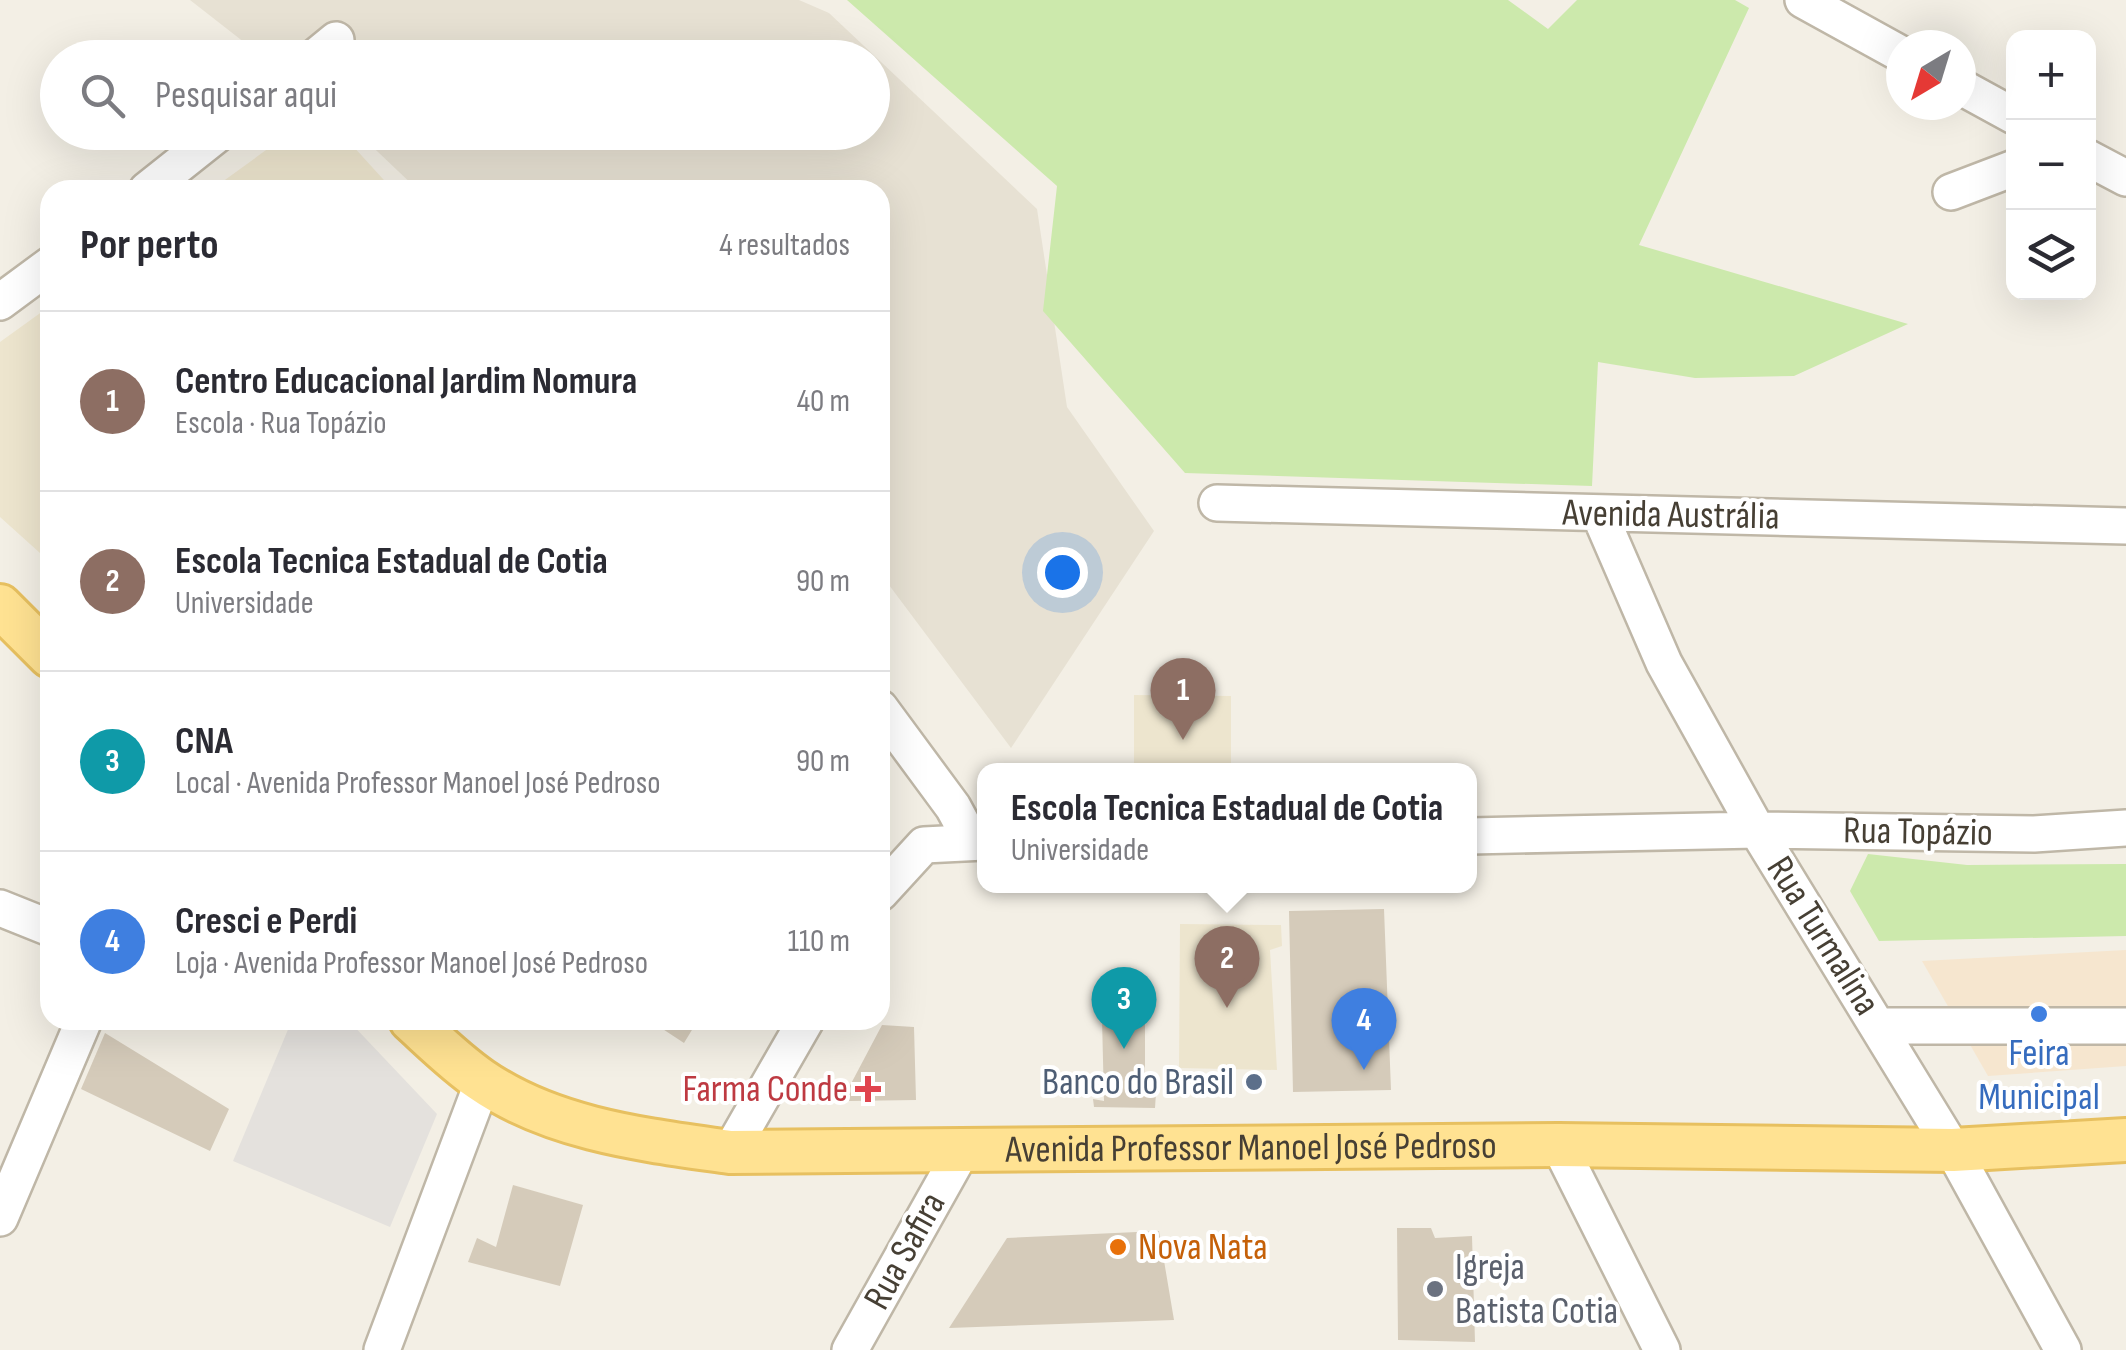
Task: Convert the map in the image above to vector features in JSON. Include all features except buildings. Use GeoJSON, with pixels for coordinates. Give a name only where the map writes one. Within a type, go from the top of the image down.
{"type":"FeatureCollection","features":[{"type":"Feature","properties":{"kind":"main road"},"geometry":{"type":"LineString","coordinates":[[0,606],[40,646]]}},
{"type":"Feature","properties":{"kind":"main road","name":"Avenida Professor Manoel José Pedroso"},"geometry":{"type":"LineString","coordinates":[[423,1030],[483,1081],[557,1117],[730,1152],[1559,1145],[1953,1150],[2126,1140]]}},
{"type":"Feature","properties":{"kind":"street"},"geometry":{"type":"LineString","coordinates":[[1804,0],[1886,46]]}},
{"type":"Feature","properties":{"kind":"street"},"geometry":{"type":"LineString","coordinates":[[1976,95],[2006,112]]}},
{"type":"Feature","properties":{"kind":"street"},"geometry":{"type":"LineString","coordinates":[[160,180],[198,150]]}},
{"type":"Feature","properties":{"kind":"street"},"geometry":{"type":"LineString","coordinates":[[2096,162],[2126,178]]}},
{"type":"Feature","properties":{"kind":"street"},"geometry":{"type":"LineString","coordinates":[[1951,192],[2006,171]]}},
{"type":"Feature","properties":{"kind":"street"},"geometry":{"type":"LineString","coordinates":[[0,302],[40,272]]}},
{"type":"Feature","properties":{"kind":"street","name":"Avenida Austrália"},"geometry":{"type":"LineString","coordinates":[[1217,503],[2126,526]]}},
{"type":"Feature","properties":{"kind":"street","name":"Rua Turmalina"},"geometry":{"type":"LineString","coordinates":[[1598,513],[1664,663],[1757,830],[1953,1150],[2063,1350]]}},
{"type":"Feature","properties":{"kind":"street"},"geometry":{"type":"LineString","coordinates":[[890,721],[977,840]]}},
{"type":"Feature","properties":{"kind":"street","name":"Rua Topázio"},"geometry":{"type":"LineString","coordinates":[[1477,836],[1757,830],[2034,834],[2126,828]]}},
{"type":"Feature","properties":{"kind":"street"},"geometry":{"type":"LineString","coordinates":[[890,882],[924,845],[977,842]]}},
{"type":"Feature","properties":{"kind":"street"},"geometry":{"type":"LineString","coordinates":[[0,908],[40,924]]}},
{"type":"Feature","properties":{"kind":"street"},"geometry":{"type":"LineString","coordinates":[[1879,1026],[2126,1026]]}},
{"type":"Feature","properties":{"kind":"street"},"geometry":{"type":"LineString","coordinates":[[0,1218],[80,1030]]}},
{"type":"Feature","properties":{"kind":"street"},"geometry":{"type":"LineString","coordinates":[[730,1152],[800,1030]]}},
{"type":"Feature","properties":{"kind":"street"},"geometry":{"type":"LineString","coordinates":[[382,1350],[483,1081]]}},
{"type":"Feature","properties":{"kind":"street"},"geometry":{"type":"LineString","coordinates":[[1559,1145],[1662,1350]]}},
{"type":"Feature","properties":{"kind":"street","name":"Rua Safira"},"geometry":{"type":"LineString","coordinates":[[850,1350],[961,1152]]}},
{"type":"Feature","properties":{"kind":"shaded area"},"geometry":{"type":"Polygon","coordinates":[[[190,0],[799,0],[829,13],[858,40],[241,40],[190,0]]]}},
{"type":"Feature","properties":{"kind":"shaded area"},"geometry":{"type":"Polygon","coordinates":[[[890,70],[1037,209],[1067,407],[1154,531],[1011,748],[890,586],[890,180],[407,180],[376,150],[890,150],[890,70]]]}},
{"type":"Feature","properties":{"kind":"shaded area"},"geometry":{"type":"Polygon","coordinates":[[[266,150],[357,150],[384,180],[225,180],[266,150]]]}},
{"type":"Feature","properties":{"kind":"shaded area"},"geometry":{"type":"Polygon","coordinates":[[[40,313],[40,553],[0,517],[0,342],[40,313]]]}},
{"type":"Feature","properties":{"kind":"shaded area"},"geometry":{"type":"Polygon","coordinates":[[[1134,695],[1231,696],[1231,763],[1134,763],[1134,695]]]}},
{"type":"Feature","properties":{"kind":"shaded area"},"geometry":{"type":"Polygon","coordinates":[[[1180,924],[1281,925],[1282,946],[1270,950],[1277,1070],[1179,1068],[1180,924]]]}},
{"type":"Feature","properties":{"kind":"shaded area","name":"Feira Municipal"},"geometry":{"type":"Polygon","coordinates":[[[2126,950],[2126,1066],[1988,1076],[1922,961],[2126,950]]]}},
{"type":"Feature","properties":{"kind":"shaded area"},"geometry":{"type":"Polygon","coordinates":[[[288,1030],[357,1030],[437,1114],[390,1227],[233,1161],[288,1030]]]}},
{"type":"Feature","properties":{"kind":"green space"},"geometry":{"type":"Polygon","coordinates":[[[847,0],[1508,0],[1548,29],[1577,0],[1735,0],[1749,8],[1639,245],[1908,324],[1794,376],[1695,378],[1598,362],[1592,486],[1185,473],[1043,311],[1057,186],[847,0]]]}},
{"type":"Feature","properties":{"kind":"green space"},"geometry":{"type":"Polygon","coordinates":[[[1868,854],[1967,865],[2126,864],[2126,936],[1879,941],[1850,891],[1868,854]]]}},
{"type":"Feature","properties":{"kind":"place","name":"Centro Educacional Jardim Nomura"},"geometry":{"type":"Point","coordinates":[1183,740]}},
{"type":"Feature","properties":{"kind":"place","name":"Escola Tecnica Estadual de Cotia"},"geometry":{"type":"Point","coordinates":[1227,1008]}},
{"type":"Feature","properties":{"kind":"place","name":"Feira Municipal"},"geometry":{"type":"Point","coordinates":[2039,1014]}},
{"type":"Feature","properties":{"kind":"place","name":"CNA"},"geometry":{"type":"Point","coordinates":[1124,1049]}},
{"type":"Feature","properties":{"kind":"place","name":"Cresci e Perdi"},"geometry":{"type":"Point","coordinates":[1364,1070]}},
{"type":"Feature","properties":{"kind":"place","name":"Banco do Brasil"},"geometry":{"type":"Point","coordinates":[1254,1082]}},
{"type":"Feature","properties":{"kind":"place","name":"Farma Conde"},"geometry":{"type":"Point","coordinates":[868,1089]}},
{"type":"Feature","properties":{"kind":"place","name":"Nova Nata"},"geometry":{"type":"Point","coordinates":[1118,1247]}},
{"type":"Feature","properties":{"kind":"place","name":"Igreja Batista Cotia"},"geometry":{"type":"Point","coordinates":[1435,1289]}}]}
